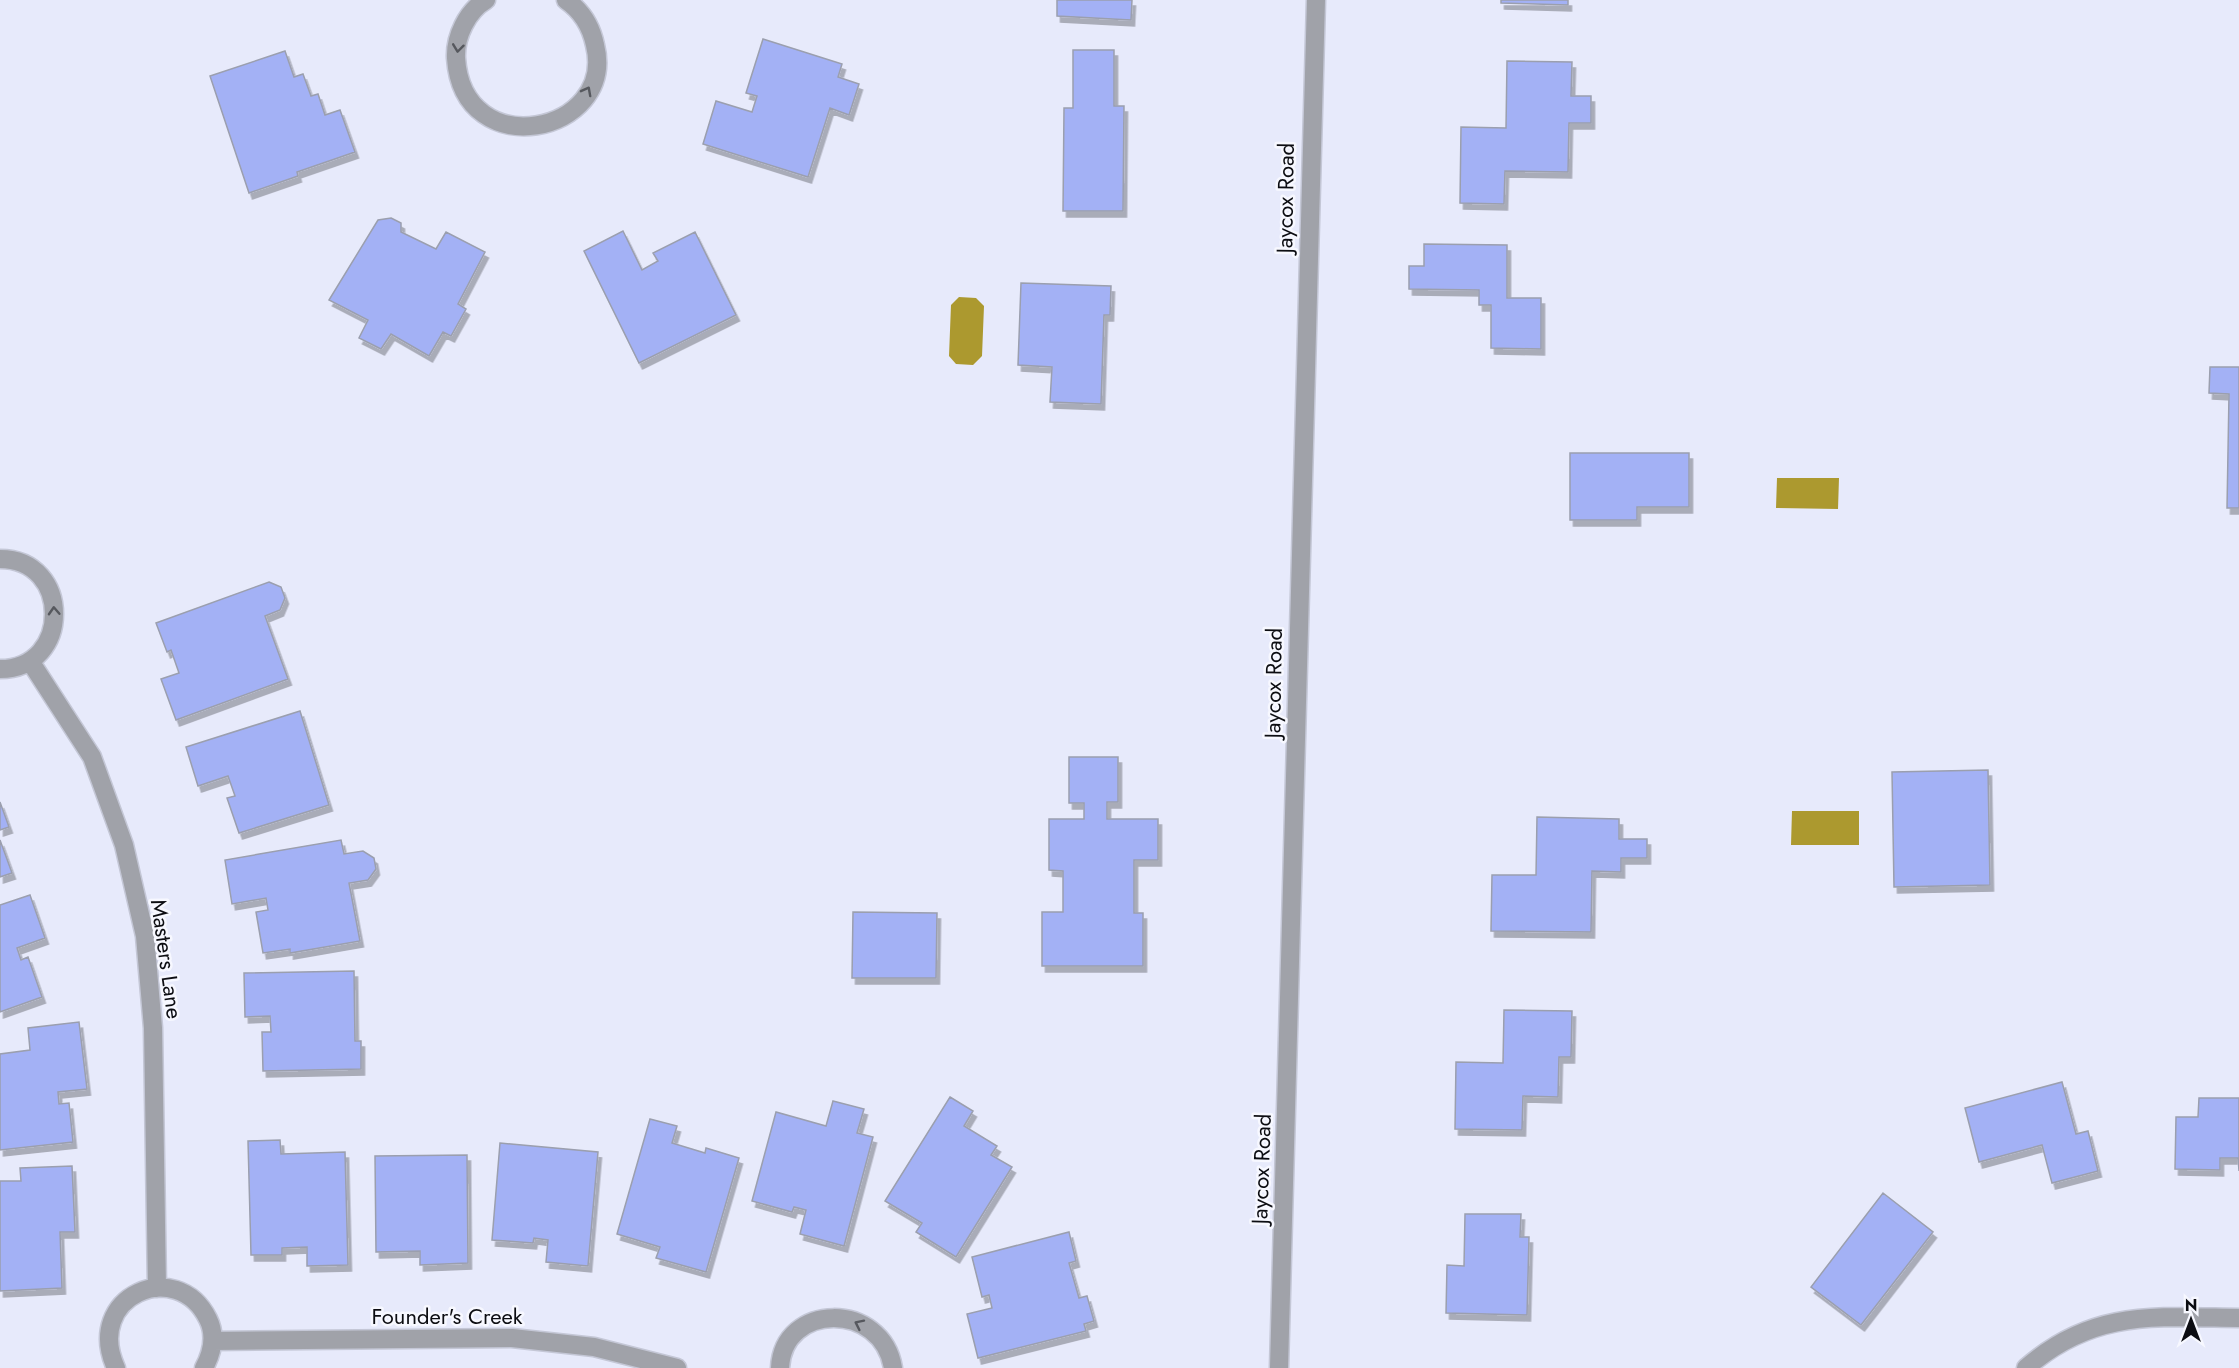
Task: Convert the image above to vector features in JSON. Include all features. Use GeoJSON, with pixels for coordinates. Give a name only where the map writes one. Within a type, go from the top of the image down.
{"type":"FeatureCollection","features":[{"type":"Feature","properties":{"kind":"street"},"geometry":{"type":"LineString","coordinates":[[486,0],[464,24],[456,48],[457,74],[468,98],[487,116],[511,126],[537,127],[561,119],[582,102],[594,79],[597,53],[591,28],[576,7],[566,0]]}},
{"type":"Feature","properties":{"kind":"street","name":"Jaycox Road"},"geometry":{"type":"LineString","coordinates":[[1279,1368],[1316,0]]}},
{"type":"Feature","properties":{"kind":"street"},"geometry":{"type":"LineString","coordinates":[[0,559],[11,559],[31,568],[46,584],[55,604],[55,626],[46,645],[30,661],[10,669],[0,669]]}},
{"type":"Feature","properties":{"kind":"street","name":"Masters Lane"},"geometry":{"type":"LineString","coordinates":[[30,661],[92,757],[123,845],[145,936],[153,1028],[157,1288]]}},
{"type":"Feature","properties":{"kind":"street"},"geometry":{"type":"LineString","coordinates":[[116,1368],[109,1352],[108,1334],[113,1316],[124,1302],[139,1292],[157,1288],[174,1289],[196,1302],[210,1324],[213,1341],[210,1356],[204,1368]]}},
{"type":"Feature","properties":{"kind":"street"},"geometry":{"type":"LineString","coordinates":[[780,1368],[787,1344],[800,1329],[818,1320],[838,1317],[857,1321],[874,1331],[886,1347],[892,1368]]}},
{"type":"Feature","properties":{"kind":"street"},"geometry":{"type":"LineString","coordinates":[[2026,1368],[2046,1350],[2091,1327],[2140,1317],[2239,1318]]}},
{"type":"Feature","properties":{"kind":"street","name":"Founder's Creek"},"geometry":{"type":"LineString","coordinates":[[213,1341],[512,1338],[594,1347],[677,1368]]}},
{"type":"Feature","properties":{"kind":"shaded area"},"geometry":{"type":"Polygon","coordinates":[[[959,297],[976,298],[984,306],[982,356],[973,365],[956,364],[949,356],[951,305],[959,297]]]}},
{"type":"Feature","properties":{"kind":"shaded area"},"geometry":{"type":"Polygon","coordinates":[[[1777,478],[1839,478],[1838,509],[1776,508],[1777,478]]]}},
{"type":"Feature","properties":{"kind":"shaded area"},"geometry":{"type":"Polygon","coordinates":[[[1792,811],[1859,811],[1859,845],[1791,845],[1792,811]]]}},
{"type":"Feature","properties":{"kind":"building"},"geometry":{"type":"Polygon","coordinates":[[[1057,0],[1132,0],[1131,20],[1057,16],[1057,0]]]}},
{"type":"Feature","properties":{"kind":"building"},"geometry":{"type":"Polygon","coordinates":[[[1501,0],[1568,0],[1568,5],[1501,3],[1501,0]]]}},
{"type":"Feature","properties":{"kind":"building"},"geometry":{"type":"Polygon","coordinates":[[[763,39],[842,64],[838,77],[859,84],[849,115],[830,108],[808,177],[703,144],[716,101],[752,112],[757,96],[746,93],[763,39]]]}},
{"type":"Feature","properties":{"kind":"building"},"geometry":{"type":"Polygon","coordinates":[[[1073,50],[1114,50],[1114,106],[1124,106],[1123,211],[1063,211],[1064,108],[1073,108],[1073,50]]]}},
{"type":"Feature","properties":{"kind":"building"},"geometry":{"type":"Polygon","coordinates":[[[285,51],[294,77],[303,74],[311,96],[318,94],[325,115],[340,110],[355,152],[297,172],[298,176],[249,193],[210,76],[285,51]]]}},
{"type":"Feature","properties":{"kind":"building"},"geometry":{"type":"Polygon","coordinates":[[[1507,61],[1572,62],[1571,96],[1591,96],[1591,123],[1569,123],[1568,172],[1505,171],[1504,204],[1460,203],[1461,127],[1506,128],[1507,61]]]}},
{"type":"Feature","properties":{"kind":"building"},"geometry":{"type":"Polygon","coordinates":[[[391,218],[401,223],[401,232],[436,249],[446,232],[485,252],[458,304],[466,309],[451,336],[443,332],[429,356],[391,334],[381,349],[359,338],[368,320],[329,300],[378,220],[391,218]]]}},
{"type":"Feature","properties":{"kind":"building"},"geometry":{"type":"Polygon","coordinates":[[[623,231],[642,270],[658,261],[653,253],[695,232],[736,315],[639,363],[584,251],[623,231]]]}},
{"type":"Feature","properties":{"kind":"building"},"geometry":{"type":"Polygon","coordinates":[[[1424,244],[1507,245],[1507,298],[1541,298],[1541,349],[1491,348],[1491,305],[1479,305],[1479,290],[1409,289],[1409,266],[1424,266],[1424,244]]]}},
{"type":"Feature","properties":{"kind":"building"},"geometry":{"type":"Polygon","coordinates":[[[1021,283],[1111,286],[1110,315],[1104,315],[1101,404],[1050,402],[1052,367],[1018,365],[1021,283]]]}},
{"type":"Feature","properties":{"kind":"building"},"geometry":{"type":"Polygon","coordinates":[[[2210,367],[2239,367],[2239,508],[2227,508],[2229,394],[2209,393],[2210,367]]]}},
{"type":"Feature","properties":{"kind":"building"},"geometry":{"type":"Polygon","coordinates":[[[1570,453],[1689,453],[1689,507],[1637,507],[1637,520],[1570,520],[1570,453]]]}},
{"type":"Feature","properties":{"kind":"building"},"geometry":{"type":"Polygon","coordinates":[[[269,582],[281,587],[285,598],[280,610],[265,616],[288,679],[176,720],[161,679],[179,673],[171,650],[167,652],[156,623],[269,582]]]}},
{"type":"Feature","properties":{"kind":"building"},"geometry":{"type":"Polygon","coordinates":[[[300,711],[329,805],[239,833],[227,798],[235,796],[228,776],[198,786],[186,747],[300,711]]]}},
{"type":"Feature","properties":{"kind":"building"},"geometry":{"type":"Polygon","coordinates":[[[1069,757],[1118,757],[1118,802],[1107,802],[1107,819],[1158,819],[1158,860],[1134,860],[1134,913],[1143,913],[1143,966],[1042,966],[1042,912],[1063,912],[1063,871],[1049,870],[1049,819],[1084,819],[1084,803],[1069,803],[1069,757]]]}},
{"type":"Feature","properties":{"kind":"building"},"geometry":{"type":"Polygon","coordinates":[[[1988,770],[1990,885],[1894,887],[1892,772],[1988,770]]]}},
{"type":"Feature","properties":{"kind":"building"},"geometry":{"type":"Polygon","coordinates":[[[0,802],[9,827],[0,830],[0,802]]]}},
{"type":"Feature","properties":{"kind":"building"},"geometry":{"type":"Polygon","coordinates":[[[1537,817],[1619,819],[1619,839],[1647,839],[1647,858],[1621,858],[1621,872],[1592,871],[1591,932],[1491,931],[1492,875],[1536,875],[1537,817]]]}},
{"type":"Feature","properties":{"kind":"building"},"geometry":{"type":"Polygon","coordinates":[[[0,840],[12,873],[0,877],[0,840]]]}},
{"type":"Feature","properties":{"kind":"building"},"geometry":{"type":"Polygon","coordinates":[[[341,840],[344,854],[363,851],[374,858],[376,869],[368,880],[349,883],[360,941],[290,953],[290,949],[263,953],[256,912],[268,910],[266,898],[232,904],[225,860],[341,840]]]}},
{"type":"Feature","properties":{"kind":"building"},"geometry":{"type":"Polygon","coordinates":[[[30,895],[45,938],[17,948],[21,960],[28,957],[42,997],[0,1012],[0,905],[30,895]]]}},
{"type":"Feature","properties":{"kind":"building"},"geometry":{"type":"Polygon","coordinates":[[[853,912],[937,913],[936,978],[852,978],[853,912]]]}},
{"type":"Feature","properties":{"kind":"building"},"geometry":{"type":"Polygon","coordinates":[[[354,971],[355,1041],[361,1041],[361,1069],[263,1071],[262,1032],[271,1032],[270,1016],[245,1017],[244,973],[354,971]]]}},
{"type":"Feature","properties":{"kind":"building"},"geometry":{"type":"Polygon","coordinates":[[[1504,1010],[1572,1011],[1571,1057],[1559,1057],[1558,1097],[1523,1096],[1522,1130],[1455,1129],[1456,1062],[1503,1063],[1504,1010]]]}},
{"type":"Feature","properties":{"kind":"building"},"geometry":{"type":"Polygon","coordinates":[[[79,1022],[87,1089],[58,1092],[59,1104],[69,1103],[73,1142],[0,1150],[0,1054],[30,1050],[28,1028],[79,1022]]]}},
{"type":"Feature","properties":{"kind":"building"},"geometry":{"type":"Polygon","coordinates":[[[2062,1082],[2076,1134],[2088,1131],[2098,1171],[2052,1183],[2042,1145],[1979,1162],[1965,1108],[2062,1082]]]}},
{"type":"Feature","properties":{"kind":"building"},"geometry":{"type":"Polygon","coordinates":[[[950,1097],[973,1111],[964,1126],[997,1146],[991,1155],[1012,1167],[956,1257],[916,1232],[922,1223],[885,1201],[950,1097]]]}},
{"type":"Feature","properties":{"kind":"building"},"geometry":{"type":"Polygon","coordinates":[[[2199,1098],[2239,1098],[2239,1171],[2238,1158],[2220,1158],[2220,1170],[2175,1169],[2176,1117],[2198,1117],[2199,1098]]]}},
{"type":"Feature","properties":{"kind":"building"},"geometry":{"type":"Polygon","coordinates":[[[833,1101],[864,1109],[857,1133],[873,1137],[844,1246],[800,1234],[806,1210],[794,1207],[792,1212],[752,1201],[776,1112],[826,1126],[833,1101]]]}},
{"type":"Feature","properties":{"kind":"building"},"geometry":{"type":"Polygon","coordinates":[[[650,1119],[677,1126],[672,1143],[705,1153],[706,1148],[739,1158],[706,1272],[656,1258],[660,1247],[617,1234],[650,1119]]]}},
{"type":"Feature","properties":{"kind":"building"},"geometry":{"type":"Polygon","coordinates":[[[280,1140],[281,1154],[345,1152],[348,1265],[307,1266],[307,1247],[282,1248],[282,1255],[251,1255],[248,1141],[280,1140]]]}},
{"type":"Feature","properties":{"kind":"building"},"geometry":{"type":"Polygon","coordinates":[[[500,1143],[598,1152],[588,1266],[546,1262],[548,1240],[534,1238],[533,1243],[492,1240],[500,1143]]]}},
{"type":"Feature","properties":{"kind":"building"},"geometry":{"type":"Polygon","coordinates":[[[467,1155],[468,1263],[420,1265],[420,1251],[376,1252],[375,1156],[467,1155]]]}},
{"type":"Feature","properties":{"kind":"building"},"geometry":{"type":"Polygon","coordinates":[[[72,1166],[75,1232],[60,1232],[62,1288],[0,1291],[0,1181],[21,1181],[20,1168],[72,1166]]]}},
{"type":"Feature","properties":{"kind":"building"},"geometry":{"type":"Polygon","coordinates":[[[1883,1193],[1933,1232],[1861,1325],[1811,1287],[1883,1193]]]}},
{"type":"Feature","properties":{"kind":"building"},"geometry":{"type":"Polygon","coordinates":[[[1465,1214],[1521,1214],[1520,1237],[1529,1237],[1527,1315],[1446,1313],[1447,1265],[1464,1266],[1465,1214]]]}},
{"type":"Feature","properties":{"kind":"building"},"geometry":{"type":"Polygon","coordinates":[[[1069,1232],[1076,1261],[1069,1263],[1079,1298],[1087,1296],[1094,1321],[1084,1324],[1086,1331],[978,1358],[967,1314],[992,1308],[989,1295],[982,1297],[972,1257],[1069,1232]]]}}]}
